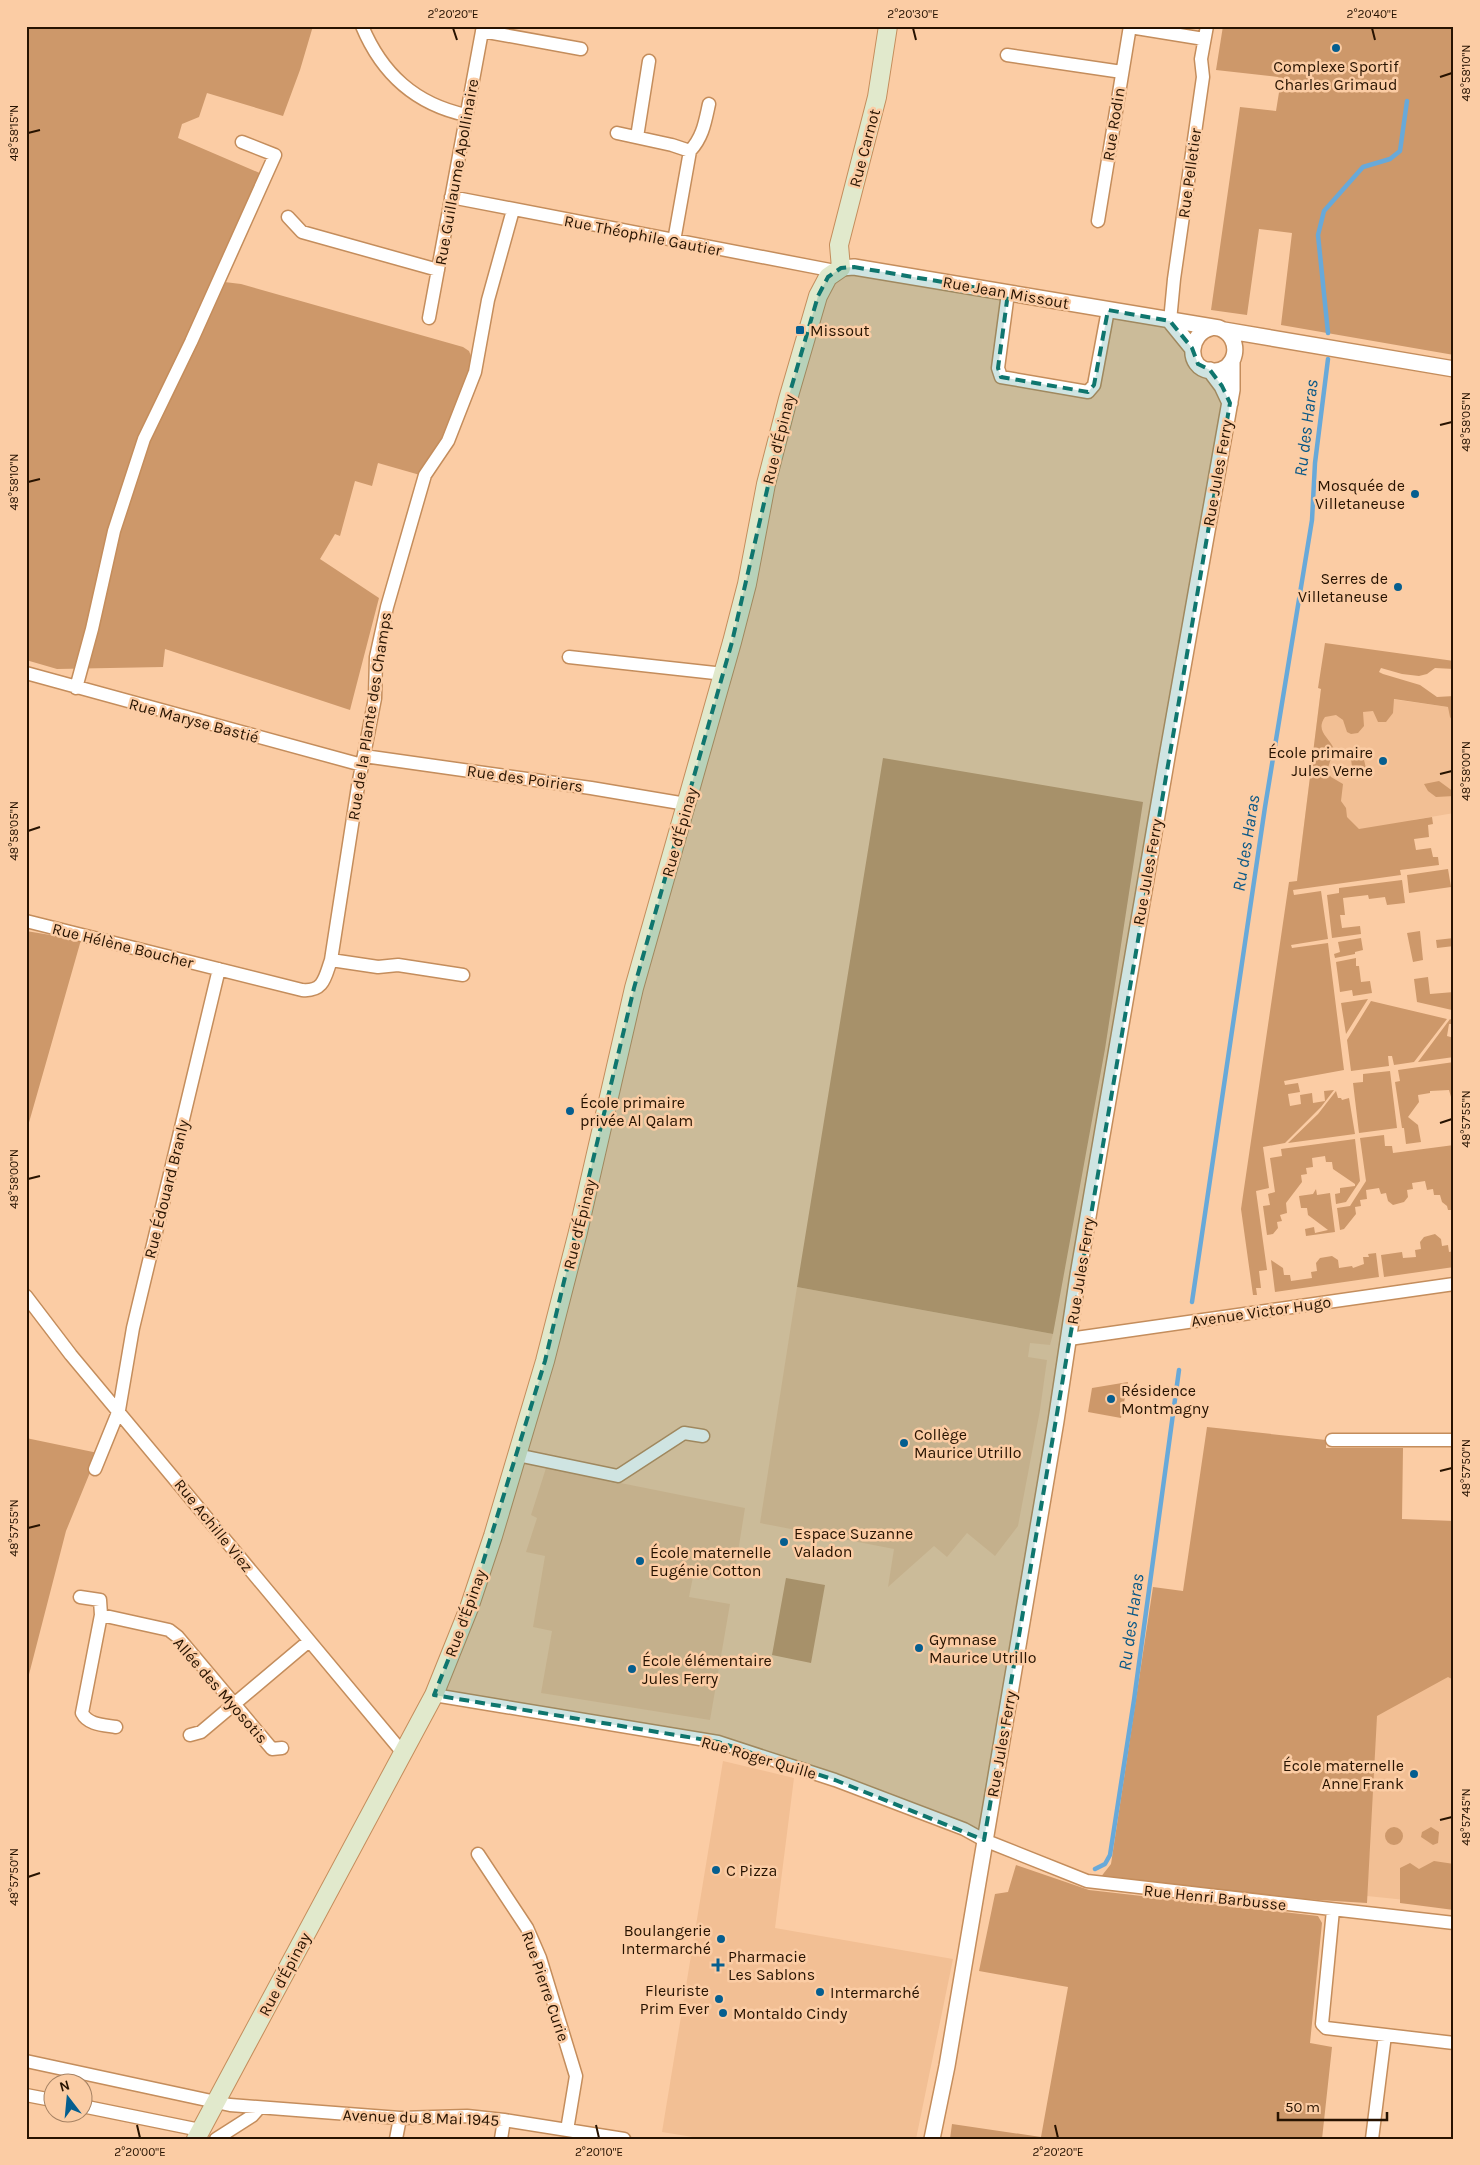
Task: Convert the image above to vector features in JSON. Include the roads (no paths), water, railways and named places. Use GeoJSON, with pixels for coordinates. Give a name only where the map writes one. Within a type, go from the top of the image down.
{"type":"FeatureCollection","features":[{"type":"Feature","properties":{"kind":"main road","name":"Rue Carnot"},"geometry":{"type":"LineString","coordinates":[[838,270],[839,245],[877,97],[888,26]]}},
{"type":"Feature","properties":{"kind":"main road","name":"Rue d'Épinay"},"geometry":{"type":"LineString","coordinates":[[198,2134],[217,2102],[434,1694],[469,1608],[545,1361],[578,1232],[634,988],[724,674],[746,584],[766,484],[788,399],[818,296],[828,277],[838,270]]}},
{"type":"Feature","properties":{"kind":"street"},"geometry":{"type":"LineString","coordinates":[[362,26],[370,45],[380,61],[409,90],[429,103],[466,115]]}},
{"type":"Feature","properties":{"kind":"street","name":"Rue Pelletier"},"geometry":{"type":"LineString","coordinates":[[1170,321],[1174,279],[1203,77],[1201,59],[1207,26]]}},
{"type":"Feature","properties":{"kind":"street","name":"Rue Rodin"},"geometry":{"type":"LineString","coordinates":[[1098,221],[1130,27],[1204,39]]}},
{"type":"Feature","properties":{"kind":"street"},"geometry":{"type":"LineString","coordinates":[[482,29],[581,49]]}},
{"type":"Feature","properties":{"kind":"street","name":"Rue Guillaume Apollinaire"},"geometry":{"type":"LineString","coordinates":[[429,318],[482,29]]}},
{"type":"Feature","properties":{"kind":"street"},"geometry":{"type":"LineString","coordinates":[[1007,56],[1122,72]]}},
{"type":"Feature","properties":{"kind":"street"},"geometry":{"type":"LineString","coordinates":[[637,137],[649,61]]}},
{"type":"Feature","properties":{"kind":"street"},"geometry":{"type":"LineString","coordinates":[[674,241],[690,151],[703,133],[709,104]]}},
{"type":"Feature","properties":{"kind":"street"},"geometry":{"type":"LineString","coordinates":[[618,133],[690,151]]}},
{"type":"Feature","properties":{"kind":"street"},"geometry":{"type":"LineString","coordinates":[[76,688],[92,629],[114,531],[144,439],[191,342],[276,155],[242,142]]}},
{"type":"Feature","properties":{"kind":"street","name":"Rue Théophile Gautier"},"geometry":{"type":"LineString","coordinates":[[451,198],[838,270]]}},
{"type":"Feature","properties":{"kind":"street","name":"Rue de la Plante des Champs"},"geometry":{"type":"LineString","coordinates":[[219,969],[312,991],[320,986],[330,960],[375,698],[376,656],[396,570],[425,475],[448,441],[475,372],[488,300],[513,210]]}},
{"type":"Feature","properties":{"kind":"street"},"geometry":{"type":"LineString","coordinates":[[288,217],[302,232],[438,270]]}},
{"type":"Feature","properties":{"kind":"street","name":"Rue Jean Missout"},"geometry":{"type":"LineString","coordinates":[[838,270],[854,266],[1454,368]]}},
{"type":"Feature","properties":{"kind":"street"},"geometry":{"type":"LineString","coordinates":[[1008,293],[998,368],[1002,377],[1088,392],[1094,385],[1108,310]]}},
{"type":"Feature","properties":{"kind":"street"},"geometry":{"type":"LineString","coordinates":[[1170,321],[1192,348]]}},
{"type":"Feature","properties":{"kind":"street"},"geometry":{"type":"LineString","coordinates":[[1218,329],[1231,336],[1235,345],[1235,355],[1232,361],[1223,369],[1210,370],[1198,364],[1193,357],[1192,348],[1198,334],[1218,329]]}},
{"type":"Feature","properties":{"kind":"street","name":"Rue Jean Missout"},"geometry":{"type":"LineString","coordinates":[[1235,345],[1265,336]]}},
{"type":"Feature","properties":{"kind":"street","name":"Rue Jules Ferry"},"geometry":{"type":"LineString","coordinates":[[932,2139],[947,2066],[1069,1339],[1081,1255],[1230,404],[1233,384],[1232,361]]}},
{"type":"Feature","properties":{"kind":"street","name":"Rue Jules Ferry"},"geometry":{"type":"LineString","coordinates":[[1210,370],[1222,386],[1230,404]]}},
{"type":"Feature","properties":{"kind":"street"},"geometry":{"type":"LineString","coordinates":[[570,657],[724,674]]}},
{"type":"Feature","properties":{"kind":"street","name":"Rue Maryse Bastié"},"geometry":{"type":"LineString","coordinates":[[26,673],[76,688],[363,760]]}},
{"type":"Feature","properties":{"kind":"street","name":"Rue des Poiriers"},"geometry":{"type":"LineString","coordinates":[[363,760],[591,788],[686,804]]}},
{"type":"Feature","properties":{"kind":"street","name":"Rue Hélène Boucher"},"geometry":{"type":"LineString","coordinates":[[26,921],[219,969]]}},
{"type":"Feature","properties":{"kind":"street"},"geometry":{"type":"LineString","coordinates":[[330,960],[378,967],[398,966],[464,975]]}},
{"type":"Feature","properties":{"kind":"street","name":"Rue Édouard Branly"},"geometry":{"type":"LineString","coordinates":[[95,1469],[119,1410],[133,1328],[219,969]]}},
{"type":"Feature","properties":{"kind":"street","name":"Avenue Victor Hugo"},"geometry":{"type":"LineString","coordinates":[[1069,1339],[1454,1284]]}},
{"type":"Feature","properties":{"kind":"street","name":"Rue Achille Viez"},"geometry":{"type":"LineString","coordinates":[[26,1296],[71,1355],[119,1410],[403,1753]]}},
{"type":"Feature","properties":{"kind":"street"},"geometry":{"type":"LineString","coordinates":[[517,1455],[618,1476],[684,1433],[703,1436]]}},
{"type":"Feature","properties":{"kind":"street"},"geometry":{"type":"LineString","coordinates":[[1332,1440],[1454,1440]]}},
{"type":"Feature","properties":{"kind":"street"},"geometry":{"type":"LineString","coordinates":[[80,1597],[100,1600],[101,1615],[82,1713],[90,1722],[116,1727]]}},
{"type":"Feature","properties":{"kind":"street","name":"Allée des Myosotis"},"geometry":{"type":"LineString","coordinates":[[101,1615],[169,1630],[178,1637],[272,1749],[282,1748]]}},
{"type":"Feature","properties":{"kind":"street"},"geometry":{"type":"LineString","coordinates":[[190,1735],[201,1732],[310,1641]]}},
{"type":"Feature","properties":{"kind":"street","name":"Rue Roger Quille"},"geometry":{"type":"LineString","coordinates":[[434,1694],[718,1742],[835,1780],[964,1829],[984,1840]]}},
{"type":"Feature","properties":{"kind":"street","name":"Rue Henri Barbusse"},"geometry":{"type":"LineString","coordinates":[[984,1840],[1087,1882],[1454,1924]]}},
{"type":"Feature","properties":{"kind":"street","name":"Rue Pierre Curie"},"geometry":{"type":"LineString","coordinates":[[478,1854],[527,1928],[540,1958],[576,2076],[567,2130]]}},
{"type":"Feature","properties":{"kind":"street"},"geometry":{"type":"LineString","coordinates":[[1333,1910],[1322,2024],[1326,2028],[1454,2043]]}},
{"type":"Feature","properties":{"kind":"street"},"geometry":{"type":"LineString","coordinates":[[1372,2139],[1385,2035]]}},
{"type":"Feature","properties":{"kind":"street","name":"Avenue du 8 Mai 1945"},"geometry":{"type":"LineString","coordinates":[[26,2061],[217,2102],[259,2108],[400,2118],[467,2116],[624,2139]]}},
{"type":"Feature","properties":{"kind":"street"},"geometry":{"type":"LineString","coordinates":[[26,2095],[42,2098]]}},
{"type":"Feature","properties":{"kind":"street"},"geometry":{"type":"LineString","coordinates":[[92,2108],[198,2134]]}},
{"type":"Feature","properties":{"kind":"street"},"geometry":{"type":"LineString","coordinates":[[216,2139],[252,2116],[259,2108]]}},
{"type":"Feature","properties":{"kind":"street"},"geometry":{"type":"LineString","coordinates":[[396,2139],[400,2118]]}},
{"type":"Feature","properties":{"kind":"street"},"geometry":{"type":"LineString","coordinates":[[501,2139],[504,2120]]}},
{"type":"Feature","properties":{"kind":"waterway","name":"Ru des Haras"},"geometry":{"type":"LineString","coordinates":[[1328,333],[1318,235],[1324,211],[1363,167],[1390,159],[1400,151],[1407,101]]}},
{"type":"Feature","properties":{"kind":"waterway","name":"Ru des Haras"},"geometry":{"type":"LineString","coordinates":[[1192,1302],[1265,807],[1312,520],[1315,463],[1328,359]]}},
{"type":"Feature","properties":{"kind":"waterway","name":"Ru des Haras"},"geometry":{"type":"LineString","coordinates":[[1095,1869],[1105,1864],[1110,1855],[1134,1700],[1179,1370]]}},
{"type":"Feature","properties":{"kind":"place","name":"Complexe Sportif Charles Grimaud"},"geometry":{"type":"Point","coordinates":[1336,48]}},
{"type":"Feature","properties":{"kind":"place","name":"Missout"},"geometry":{"type":"Point","coordinates":[800,330]}},
{"type":"Feature","properties":{"kind":"place","name":"Mosquée de Villetaneuse"},"geometry":{"type":"Point","coordinates":[1415,494]}},
{"type":"Feature","properties":{"kind":"place","name":"Serres de Villetaneuse"},"geometry":{"type":"Point","coordinates":[1398,587]}},
{"type":"Feature","properties":{"kind":"place","name":"École primaire Jules Verne"},"geometry":{"type":"Point","coordinates":[1383,761]}},
{"type":"Feature","properties":{"kind":"place","name":"École primaire privée Al Qalam"},"geometry":{"type":"Point","coordinates":[570,1111]}},
{"type":"Feature","properties":{"kind":"place","name":"Résidence Montmagny"},"geometry":{"type":"Point","coordinates":[1111,1399]}},
{"type":"Feature","properties":{"kind":"place","name":"Collège Maurice Utrillo"},"geometry":{"type":"Point","coordinates":[904,1443]}},
{"type":"Feature","properties":{"kind":"place","name":"Espace Suzanne Valadon"},"geometry":{"type":"Point","coordinates":[784,1542]}},
{"type":"Feature","properties":{"kind":"place","name":"École maternelle Eugénie Cotton"},"geometry":{"type":"Point","coordinates":[640,1561]}},
{"type":"Feature","properties":{"kind":"place","name":"Gymnase Maurice Utrillo"},"geometry":{"type":"Point","coordinates":[919,1648]}},
{"type":"Feature","properties":{"kind":"place","name":"École élémentaire Jules Ferry"},"geometry":{"type":"Point","coordinates":[632,1669]}},
{"type":"Feature","properties":{"kind":"place","name":"École maternelle Anne Frank"},"geometry":{"type":"Point","coordinates":[1414,1774]}},
{"type":"Feature","properties":{"kind":"place","name":"C Pizza"},"geometry":{"type":"Point","coordinates":[716,1870]}},
{"type":"Feature","properties":{"kind":"place","name":"Boulangerie Intermarché"},"geometry":{"type":"Point","coordinates":[721,1939]}},
{"type":"Feature","properties":{"kind":"place","name":"Pharmacie Les Sablons"},"geometry":{"type":"Point","coordinates":[718,1965]}},
{"type":"Feature","properties":{"kind":"place","name":"Intermarché"},"geometry":{"type":"Point","coordinates":[820,1992]}},
{"type":"Feature","properties":{"kind":"place","name":"Fleuriste Prim Ever"},"geometry":{"type":"Point","coordinates":[719,1999]}},
{"type":"Feature","properties":{"kind":"place","name":"Montaldo Cindy"},"geometry":{"type":"Point","coordinates":[723,2013]}}]}
